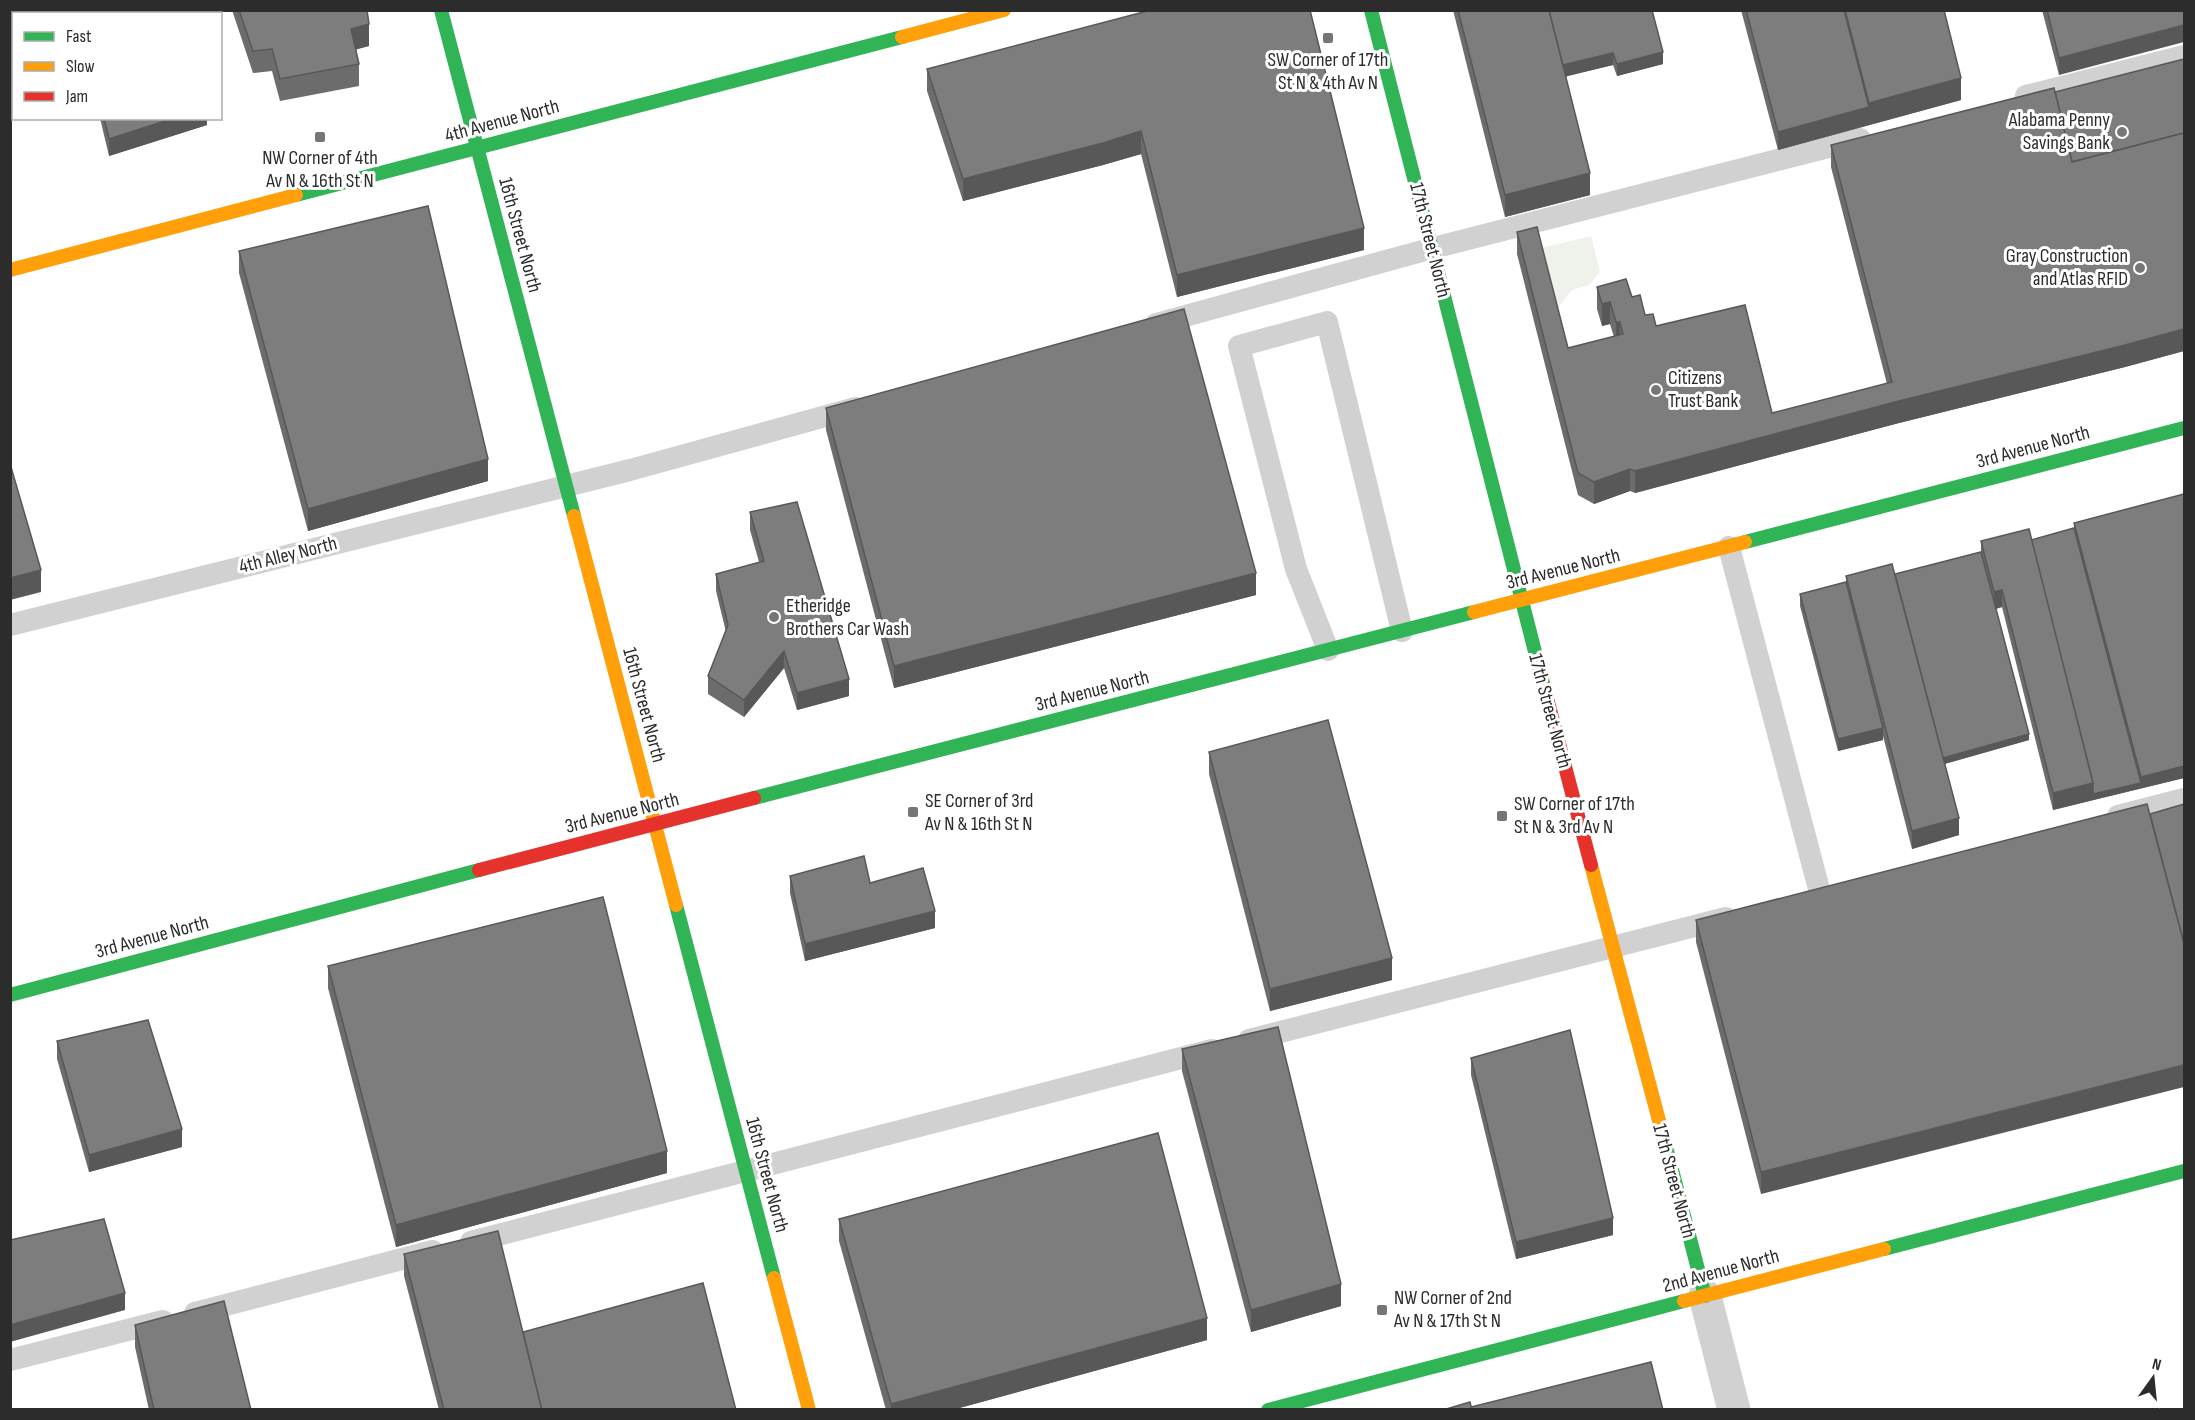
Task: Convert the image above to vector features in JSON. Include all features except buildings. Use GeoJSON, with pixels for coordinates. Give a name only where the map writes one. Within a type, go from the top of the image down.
{"type":"FeatureCollection","features":[{"type":"Feature","properties":{"kind":"street","name":"16th Street North"},"geometry":{"type":"LineString","coordinates":[[441,10],[809,1410]]}},
{"type":"Feature","properties":{"kind":"street","name":"4th Avenue North"},"geometry":{"type":"LineString","coordinates":[[10,270],[1004,10]]}},
{"type":"Feature","properties":{"kind":"street","name":"17th Street North"},"geometry":{"type":"LineString","coordinates":[[1371,10],[1521,600],[1734,1410]]}},
{"type":"Feature","properties":{"kind":"street","name":"3rd Avenue North"},"geometry":{"type":"LineString","coordinates":[[10,995],[655,824],[2184,428]]}},
{"type":"Feature","properties":{"kind":"street","name":"2nd Avenue North"},"geometry":{"type":"LineString","coordinates":[[1268,1410],[2184,1171]]}},
{"type":"Feature","properties":{"kind":"lane"},"geometry":{"type":"LineString","coordinates":[[2001,103],[2184,56]]}},
{"type":"Feature","properties":{"kind":"lane"},"geometry":{"type":"LineString","coordinates":[[1134,330],[1433,248],[1875,135]]}},
{"type":"Feature","properties":{"kind":"lane"},"geometry":{"type":"LineString","coordinates":[[1328,650],[1296,569],[1239,346],[1327,322],[1402,631]]}},
{"type":"Feature","properties":{"kind":"lane","name":"4th Alley North"},"geometry":{"type":"LineString","coordinates":[[10,625],[566,486],[870,403]]}},
{"type":"Feature","properties":{"kind":"lane"},"geometry":{"type":"LineString","coordinates":[[1729,546],[1809,896],[1842,887]]}},
{"type":"Feature","properties":{"kind":"lane"},"geometry":{"type":"LineString","coordinates":[[2093,822],[2184,799]]}},
{"type":"Feature","properties":{"kind":"lane"},"geometry":{"type":"LineString","coordinates":[[10,1360],[1744,913]]}},
{"type":"Feature","properties":{"kind":"shaded area"},"geometry":{"type":"Polygon","coordinates":[[[1591,236],[1600,272],[1589,285],[1572,290],[1553,314],[1537,249],[1591,236]]]}},
{"type":"Feature","properties":{"kind":"traffic: fast"},"geometry":{"type":"LineString","coordinates":[[441,10],[574,516]]}},
{"type":"Feature","properties":{"kind":"traffic: fast"},"geometry":{"type":"LineString","coordinates":[[1371,10],[1544,687]]}},
{"type":"Feature","properties":{"kind":"traffic: fast"},"geometry":{"type":"LineString","coordinates":[[296,195],[902,37]]}},
{"type":"Feature","properties":{"kind":"traffic: fast"},"geometry":{"type":"LineString","coordinates":[[1745,542],[2184,428]]}},
{"type":"Feature","properties":{"kind":"traffic: fast"},"geometry":{"type":"LineString","coordinates":[[754,798],[1474,612]]}},
{"type":"Feature","properties":{"kind":"traffic: fast"},"geometry":{"type":"LineString","coordinates":[[10,995],[479,870]]}},
{"type":"Feature","properties":{"kind":"traffic: fast"},"geometry":{"type":"LineString","coordinates":[[676,905],[774,1278]]}},
{"type":"Feature","properties":{"kind":"traffic: fast"},"geometry":{"type":"LineString","coordinates":[[1665,1143],[1705,1296]]}},
{"type":"Feature","properties":{"kind":"traffic: fast"},"geometry":{"type":"LineString","coordinates":[[1884,1249],[2184,1171]]}},
{"type":"Feature","properties":{"kind":"traffic: fast"},"geometry":{"type":"LineString","coordinates":[[1268,1410],[1684,1301]]}},
{"type":"Feature","properties":{"kind":"traffic: slow"},"geometry":{"type":"LineString","coordinates":[[902,37],[1004,10]]}},
{"type":"Feature","properties":{"kind":"traffic: slow"},"geometry":{"type":"LineString","coordinates":[[10,270],[296,195]]}},
{"type":"Feature","properties":{"kind":"traffic: slow"},"geometry":{"type":"LineString","coordinates":[[574,516],[676,905]]}},
{"type":"Feature","properties":{"kind":"traffic: slow"},"geometry":{"type":"LineString","coordinates":[[1474,612],[1745,542]]}},
{"type":"Feature","properties":{"kind":"traffic: slow"},"geometry":{"type":"LineString","coordinates":[[1591,865],[1665,1143]]}},
{"type":"Feature","properties":{"kind":"traffic: slow"},"geometry":{"type":"LineString","coordinates":[[1684,1301],[1884,1249]]}},
{"type":"Feature","properties":{"kind":"traffic: slow"},"geometry":{"type":"LineString","coordinates":[[774,1278],[809,1410]]}},
{"type":"Feature","properties":{"kind":"traffic: jam"},"geometry":{"type":"LineString","coordinates":[[1544,687],[1591,865]]}},
{"type":"Feature","properties":{"kind":"traffic: jam"},"geometry":{"type":"LineString","coordinates":[[479,870],[754,798]]}},
{"type":"Feature","properties":{"kind":"place","name":"SW Corner of 17th St N & 4th Av N"},"geometry":{"type":"Point","coordinates":[1328,38]}},
{"type":"Feature","properties":{"kind":"place","name":"Alabama Penny Savings Bank"},"geometry":{"type":"Point","coordinates":[2122,132]}},
{"type":"Feature","properties":{"kind":"place","name":"NW Corner of 4th Av N & 16th St N"},"geometry":{"type":"Point","coordinates":[320,137]}},
{"type":"Feature","properties":{"kind":"place","name":"Gray Construction and Atlas RFID"},"geometry":{"type":"Point","coordinates":[2140,268]}},
{"type":"Feature","properties":{"kind":"place","name":"Citizens Trust Bank"},"geometry":{"type":"Point","coordinates":[1656,390]}},
{"type":"Feature","properties":{"kind":"place","name":"Etheridge Brothers Car Wash"},"geometry":{"type":"Point","coordinates":[774,617]}},
{"type":"Feature","properties":{"kind":"place","name":"SE Corner of 3rd Av N & 16th St N"},"geometry":{"type":"Point","coordinates":[913,812]}},
{"type":"Feature","properties":{"kind":"place","name":"SW Corner of 17th St N & 3rd Av N"},"geometry":{"type":"Point","coordinates":[1502,816]}},
{"type":"Feature","properties":{"kind":"place","name":"NW Corner of 2nd Av N & 17th St N"},"geometry":{"type":"Point","coordinates":[1382,1310]}}]}
